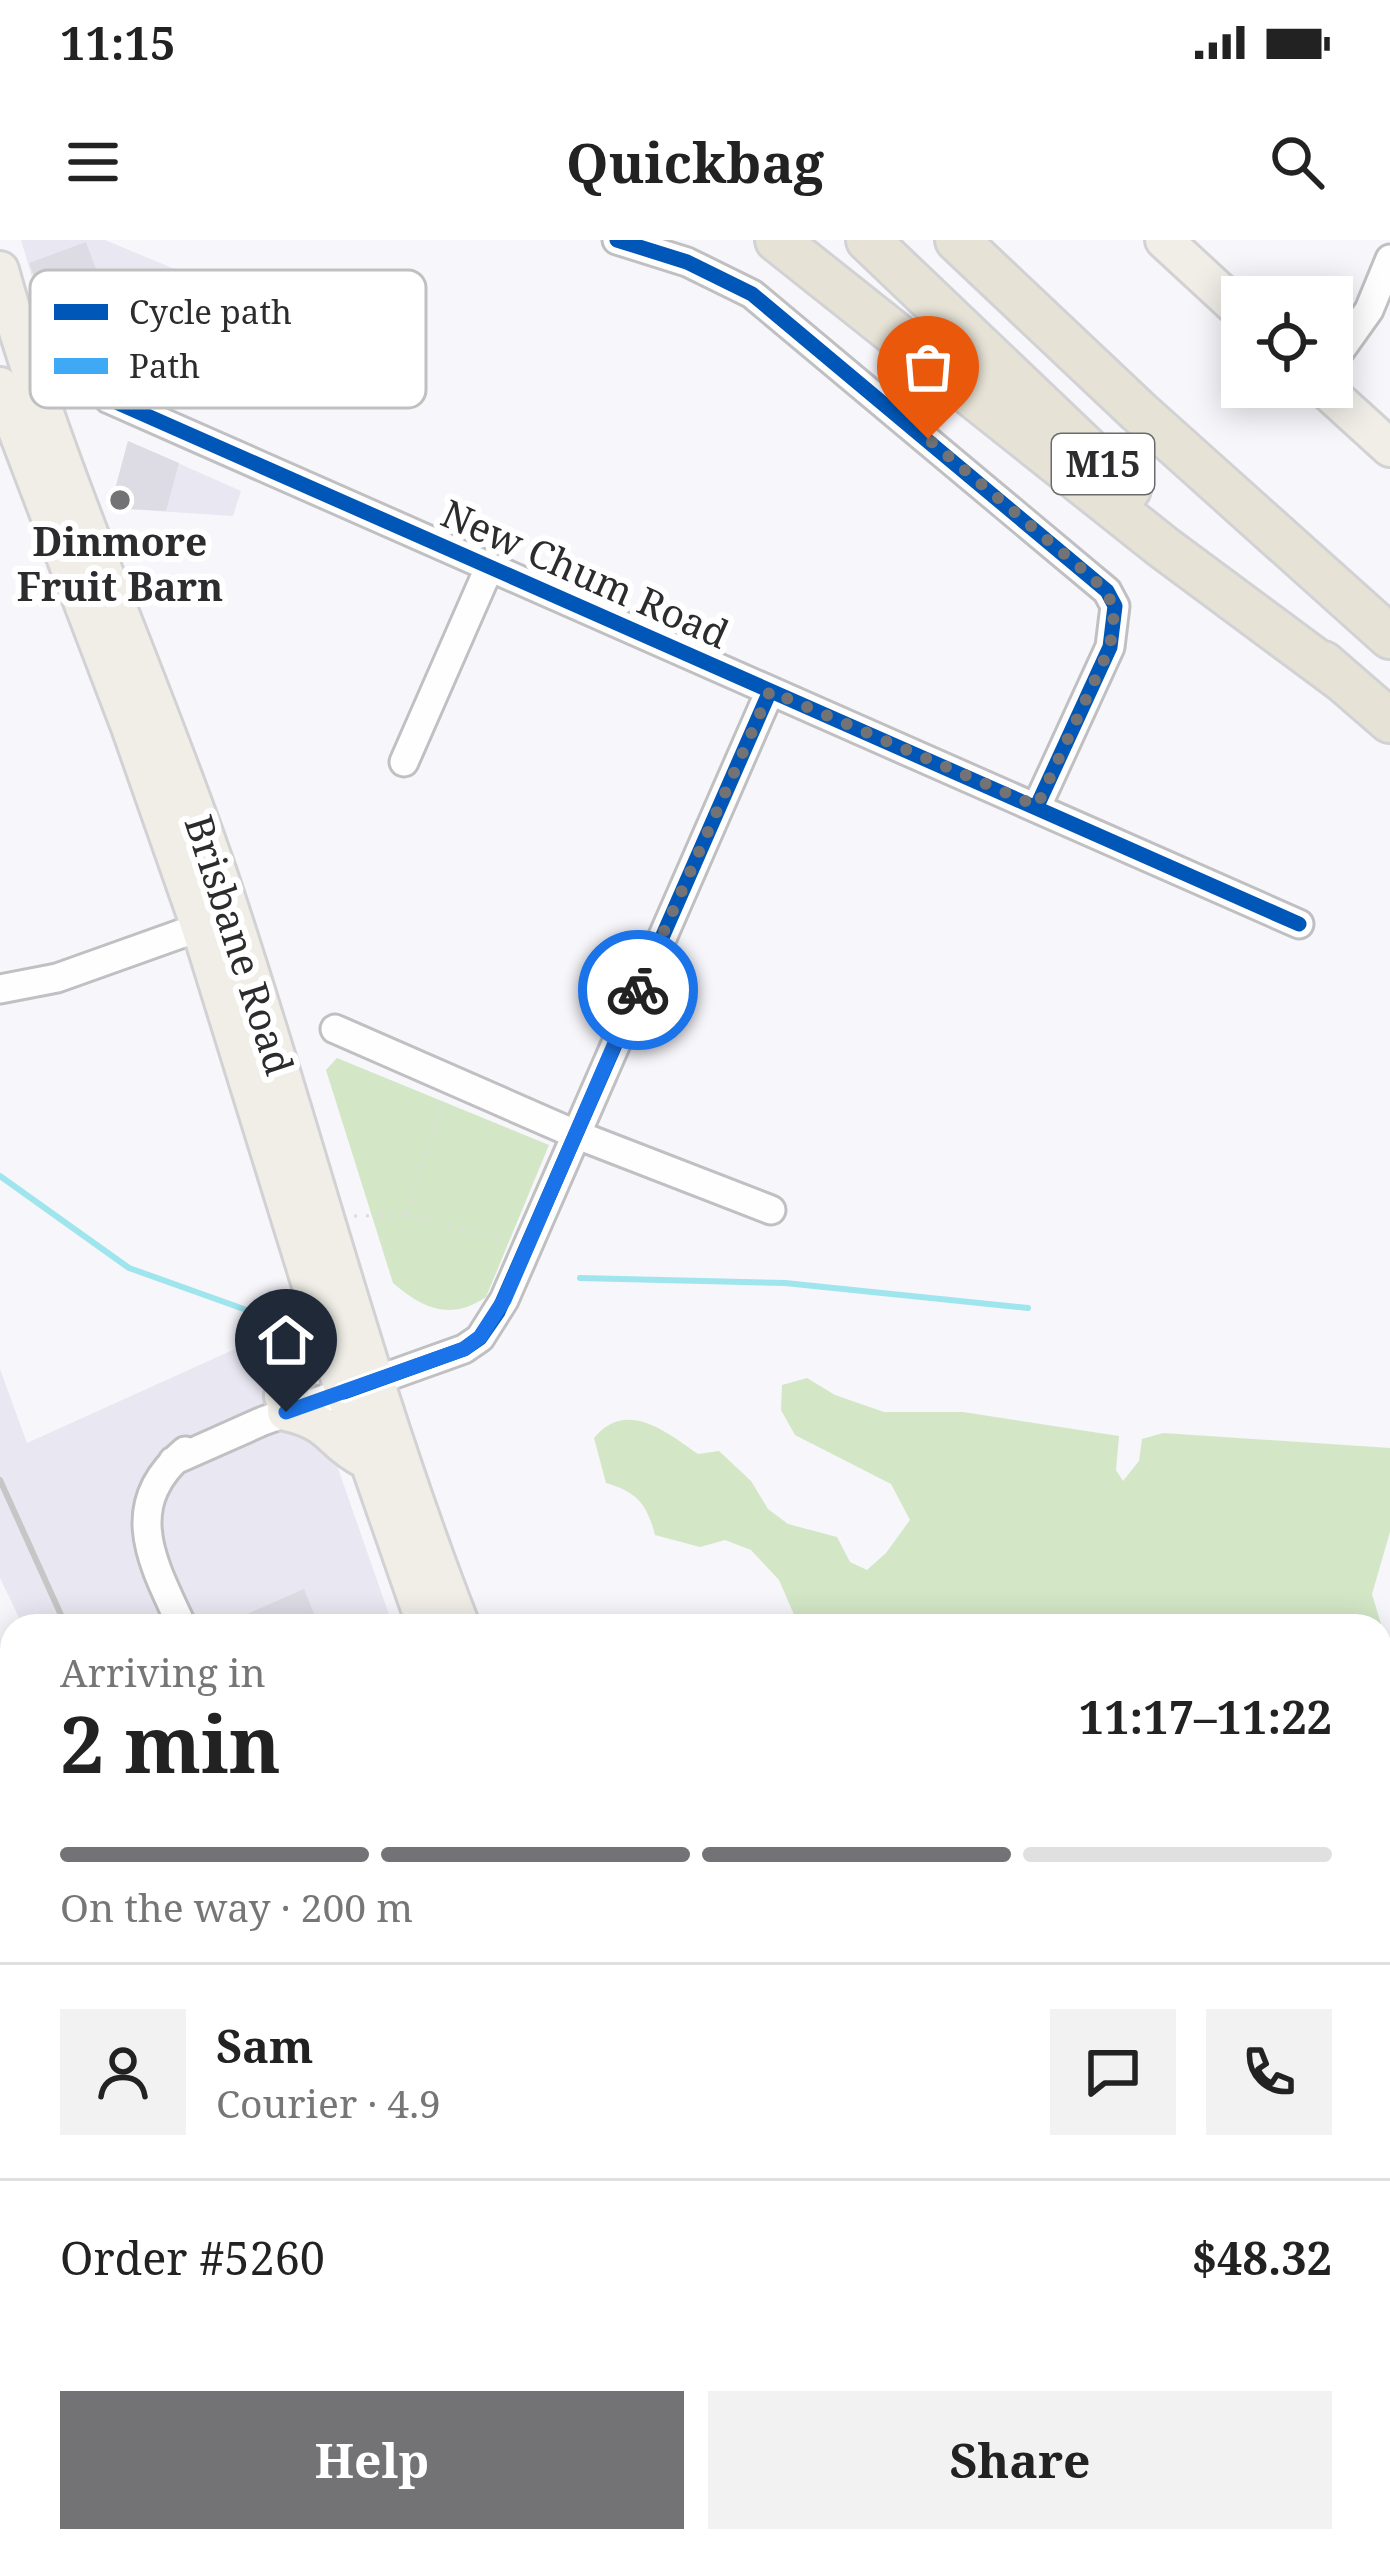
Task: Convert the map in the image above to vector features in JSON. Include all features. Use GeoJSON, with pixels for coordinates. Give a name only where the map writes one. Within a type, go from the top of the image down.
{"type":"FeatureCollection","features":[{"type":"Feature","properties":{"kind":"highway"},"geometry":{"type":"LineString","coordinates":[[776,240],[1163,547],[1345,682]]}},
{"type":"Feature","properties":{"kind":"highway","name":"M15"},"geometry":{"type":"LineString","coordinates":[[868,240],[1207,561],[1390,721]]}},
{"type":"Feature","properties":{"kind":"highway","name":"M15"},"geometry":{"type":"LineString","coordinates":[[957,240],[1390,638]]}},
{"type":"Feature","properties":{"kind":"main road"},"geometry":{"type":"LineString","coordinates":[[1164,240],[1221,293]]}},
{"type":"Feature","properties":{"kind":"main road","name":"Brisbane Road"},"geometry":{"type":"LineString","coordinates":[[0,270],[30,360]]}},
{"type":"Feature","properties":{"kind":"main road","name":"Brisbane Road"},"geometry":{"type":"LineString","coordinates":[[0,386],[200,927],[316,1301],[357,1378],[456,1614]]}},
{"type":"Feature","properties":{"kind":"main road","name":"Brisbane Road"},"geometry":{"type":"LineString","coordinates":[[46,408],[228,903],[357,1378],[367,1460],[422,1614]]}},
{"type":"Feature","properties":{"kind":"main road"},"geometry":{"type":"LineString","coordinates":[[1346,408],[1390,448]]}},
{"type":"Feature","properties":{"kind":"main road"},"geometry":{"type":"LineString","coordinates":[[316,1301],[310,1349],[285,1404],[331,1429],[350,1451],[367,1460]]}},
{"type":"Feature","properties":{"kind":"street"},"geometry":{"type":"LineString","coordinates":[[616,240],[688,262],[752,295],[1106,591],[1115,606],[1110,647],[1037,806]]}},
{"type":"Feature","properties":{"kind":"street"},"geometry":{"type":"LineString","coordinates":[[1353,332],[1369,310],[1390,260]]}},
{"type":"Feature","properties":{"kind":"street","name":"New Chum Road"},"geometry":{"type":"LineString","coordinates":[[131,408],[1298,924]]}},
{"type":"Feature","properties":{"kind":"street"},"geometry":{"type":"LineString","coordinates":[[404,762],[489,568]]}},
{"type":"Feature","properties":{"kind":"street"},"geometry":{"type":"LineString","coordinates":[[177,1614],[147,1546],[148,1513],[157,1484],[173,1461],[218,1424],[357,1378],[440,1343],[490,1321],[504,1300],[770,691]]}},
{"type":"Feature","properties":{"kind":"street"},"geometry":{"type":"LineString","coordinates":[[0,989],[57,978],[200,927]]}},
{"type":"Feature","properties":{"kind":"street"},"geometry":{"type":"LineString","coordinates":[[335,1029],[575,1134],[771,1210]]}},
{"type":"Feature","properties":{"kind":"path"},"geometry":{"type":"LineString","coordinates":[[407,1215],[447,1090]]}},
{"type":"Feature","properties":{"kind":"path"},"geometry":{"type":"LineString","coordinates":[[352,1216],[407,1215],[526,1247]]}},
{"type":"Feature","properties":{"kind":"shaded area"},"geometry":{"type":"Polygon","coordinates":[[[21,240],[105,240],[177,270],[30,270],[21,240]]]}},
{"type":"Feature","properties":{"kind":"shaded area"},"geometry":{"type":"Polygon","coordinates":[[[128,441],[241,491],[233,516],[110,508],[128,441]]]}},
{"type":"Feature","properties":{"kind":"shaded area"},"geometry":{"type":"Polygon","coordinates":[[[288,1325],[389,1614],[17,1614],[0,1578],[0,1369],[27,1443],[288,1325]]]}},
{"type":"Feature","properties":{"kind":"green space"},"geometry":{"type":"Polygon","coordinates":[[[337,1058],[549,1145],[486,1297],[461,1309],[438,1309],[415,1300],[393,1283],[326,1070],[337,1058]]]}},
{"type":"Feature","properties":{"kind":"green space"},"geometry":{"type":"Polygon","coordinates":[[[807,1378],[835,1395],[884,1412],[963,1412],[1119,1436],[1116,1470],[1123,1481],[1139,1461],[1142,1439],[1163,1433],[1390,1448],[1390,1532],[1372,1594],[1378,1614],[794,1614],[779,1580],[751,1550],[725,1540],[700,1547],[655,1535],[639,1501],[606,1483],[594,1438],[606,1427],[632,1420],[659,1429],[698,1454],[719,1451],[751,1481],[768,1509],[788,1524],[837,1537],[850,1562],[867,1570],[910,1520],[891,1484],[795,1435],[781,1410],[782,1385],[807,1378]]]}},
{"type":"Feature","properties":{"kind":"building"},"geometry":{"type":"Polygon","coordinates":[[[86,242],[96,269],[32,270],[29,263],[86,242]]]}},
{"type":"Feature","properties":{"kind":"building"},"geometry":{"type":"Polygon","coordinates":[[[128,441],[179,463],[166,511],[110,508],[128,441]]]}},
{"type":"Feature","properties":{"kind":"building"},"geometry":{"type":"Polygon","coordinates":[[[304,1589],[314,1614],[247,1614],[304,1589]]]}},
{"type":"Feature","properties":{"kind":"waterway"},"geometry":{"type":"LineString","coordinates":[[0,1176],[129,1268],[255,1313],[292,1313]]}},
{"type":"Feature","properties":{"kind":"waterway"},"geometry":{"type":"LineString","coordinates":[[580,1278],[785,1283],[1028,1308]]}},
{"type":"Feature","properties":{"kind":"railway"},"geometry":{"type":"LineString","coordinates":[[0,1480],[61,1614]]}},
{"type":"Feature","properties":{"kind":"cycle path"},"geometry":{"type":"LineString","coordinates":[[617,240],[687,262],[752,294],[1107,591],[1115,606],[1110,647],[1037,806]]}},
{"type":"Feature","properties":{"kind":"cycle path"},"geometry":{"type":"LineString","coordinates":[[129,408],[1299,924]]}},
{"type":"Feature","properties":{"kind":"cycle path"},"geometry":{"type":"LineString","coordinates":[[344,1392],[464,1349],[480,1338],[498,1312],[770,691]]}},
{"type":"Feature","properties":{"kind":"way so far"},"geometry":{"type":"LineString","coordinates":[[638,990],[770,691],[1037,806],[1110,647],[1115,606],[1095,580],[928,439]]}},
{"type":"Feature","properties":{"kind":"place","name":"Dinmore Fruit Barn"},"geometry":{"type":"Point","coordinates":[120,500]}},
{"type":"Feature","properties":{"kind":"route"},"geometry":{"type":"LineString","coordinates":[[286,1412],[446,1357],[487,1329],[504,1300],[638,990]]}}]}
